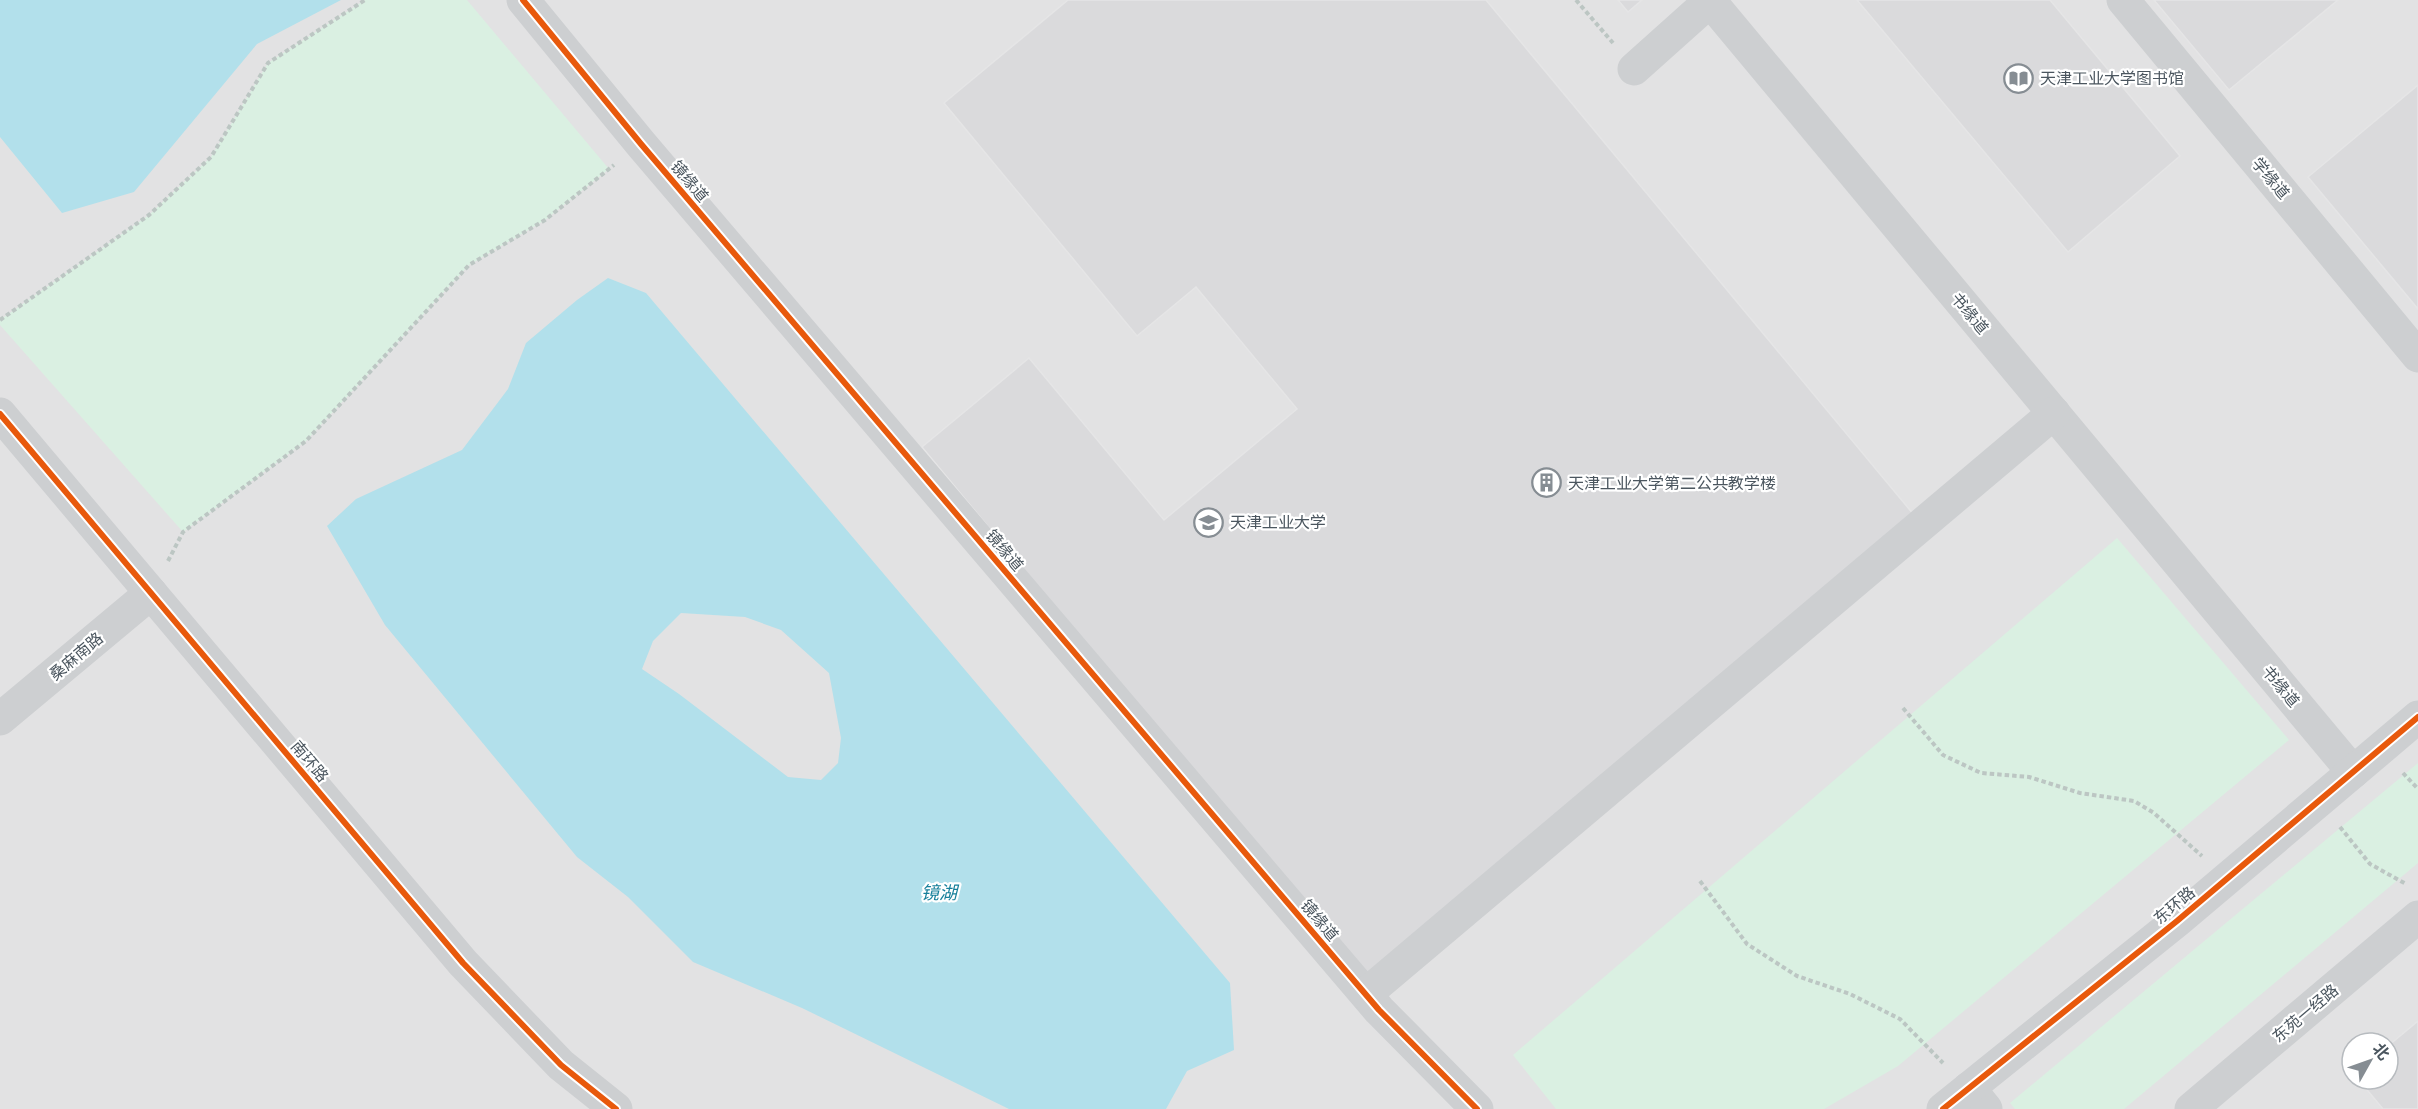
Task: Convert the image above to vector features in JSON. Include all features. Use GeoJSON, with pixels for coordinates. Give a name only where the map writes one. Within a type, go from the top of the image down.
{"type":"FeatureCollection","features":[{"type":"Feature","properties":{"kind":"street","name":"镜缘道"},"geometry":{"type":"LineString","coordinates":[[523,0],[641,144],[1366,994],[1477,1109]]}},
{"type":"Feature","properties":{"kind":"street","name":"学缘道"},"geometry":{"type":"LineString","coordinates":[[2123,0],[2418,356]]}},
{"type":"Feature","properties":{"kind":"street","name":"书缘道"},"geometry":{"type":"LineString","coordinates":[[1634,69],[1710,1],[2353,772]]}},
{"type":"Feature","properties":{"kind":"street"},"geometry":{"type":"LineString","coordinates":[[1366,994],[2054,413]]}},
{"type":"Feature","properties":{"kind":"street","name":"南环路"},"geometry":{"type":"LineString","coordinates":[[0,414],[463,963],[561,1065],[615,1109]]}},
{"type":"Feature","properties":{"kind":"street","name":"桑麻南路"},"geometry":{"type":"LineString","coordinates":[[0,719],[152,593]]}},
{"type":"Feature","properties":{"kind":"street","name":"东环路"},"geometry":{"type":"LineString","coordinates":[[1943,1109],[1977,1099],[2227,879],[2418,717]]}},
{"type":"Feature","properties":{"kind":"street","name":"东苑一经路"},"geometry":{"type":"LineString","coordinates":[[2191,1109],[2418,917]]}},
{"type":"Feature","properties":{"kind":"path"},"geometry":{"type":"LineString","coordinates":[[0,320],[149,215],[211,158],[268,63],[365,0]]}},
{"type":"Feature","properties":{"kind":"path"},"geometry":{"type":"LineString","coordinates":[[1576,0],[1634,69]]}},
{"type":"Feature","properties":{"kind":"path"},"geometry":{"type":"LineString","coordinates":[[152,593],[183,532],[306,441],[469,265],[545,220],[641,144]]}},
{"type":"Feature","properties":{"kind":"path"},"geometry":{"type":"LineString","coordinates":[[1903,708],[1943,755],[1981,773],[2029,777],[2080,793],[2134,801],[2154,813],[2227,879]]}},
{"type":"Feature","properties":{"kind":"path"},"geometry":{"type":"LineString","coordinates":[[2318,801],[2370,864],[2408,885]]}},
{"type":"Feature","properties":{"kind":"path"},"geometry":{"type":"LineString","coordinates":[[1701,881],[1747,944],[1797,976],[1850,994],[1900,1019],[1977,1099]]}},
{"type":"Feature","properties":{"kind":"shaded area","name":"天津工业大学"},"geometry":{"type":"Polygon","coordinates":[[[0,0],[2418,0],[2418,1109],[0,1109],[0,0]]]}},
{"type":"Feature","properties":{"kind":"green space"},"geometry":{"type":"Polygon","coordinates":[[[365,0],[467,0],[609,169],[545,220],[469,265],[306,441],[183,532],[0,325],[0,320],[149,215],[211,157],[268,63],[365,0]]]}},
{"type":"Feature","properties":{"kind":"green space"},"geometry":{"type":"Polygon","coordinates":[[[2117,538],[2289,740],[1898,1066],[1824,1109],[1556,1109],[1513,1055],[2117,538]]]}},
{"type":"Feature","properties":{"kind":"green space"},"geometry":{"type":"Polygon","coordinates":[[[2418,763],[2418,863],[2124,1109],[2015,1109],[2010,1103],[2418,763]]]}},
{"type":"Feature","properties":{"kind":"water"},"geometry":{"type":"Polygon","coordinates":[[[0,0],[341,0],[257,44],[134,192],[62,213],[0,137],[0,0]]]}},
{"type":"Feature","properties":{"kind":"water","name":"镜湖"},"geometry":{"type":"Polygon","coordinates":[[[608,278],[646,293],[1230,983],[1234,1050],[1187,1071],[1166,1109],[1009,1109],[802,1008],[693,962],[628,897],[577,857],[385,625],[327,526],[356,499],[462,450],[508,389],[526,343],[577,300],[608,278]],[[681,613],[653,641],[642,669],[679,694],[788,777],[821,780],[838,763],[841,738],[829,673],[781,630],[745,617],[681,613]]]}},
{"type":"Feature","properties":{"kind":"building","name":"天津工业大学第二公共教学楼"},"geometry":{"type":"Polygon","coordinates":[[[1068,0],[1486,0],[1919,521],[1365,981],[922,447],[1029,358],[1164,520],[1297,409],[1196,287],[1137,336],[944,103],[1068,0]]]}},
{"type":"Feature","properties":{"kind":"building"},"geometry":{"type":"Polygon","coordinates":[[[1618,0],[1642,0],[1628,12],[1618,0]]]}},
{"type":"Feature","properties":{"kind":"building","name":"天津工业大学图书馆"},"geometry":{"type":"Polygon","coordinates":[[[1857,0],[2050,0],[2180,156],[2068,252],[1857,0]]]}},
{"type":"Feature","properties":{"kind":"building"},"geometry":{"type":"Polygon","coordinates":[[[2154,0],[2338,0],[2229,90],[2154,0]]]}},
{"type":"Feature","properties":{"kind":"building"},"geometry":{"type":"Polygon","coordinates":[[[2418,85],[2418,309],[2308,177],[2418,85]]]}},
{"type":"Feature","properties":{"kind":"building"},"geometry":{"type":"Polygon","coordinates":[[[2418,1021],[2418,1109],[2383,1109],[2368,1091],[2400,1091],[2400,1036],[2418,1021]]]}},
{"type":"Feature","properties":{"kind":"cycle path"},"geometry":{"type":"LineString","coordinates":[[523,0],[641,144],[1379,1010],[1477,1109]]}},
{"type":"Feature","properties":{"kind":"cycle path"},"geometry":{"type":"LineString","coordinates":[[0,414],[463,963],[561,1065],[616,1109]]}},
{"type":"Feature","properties":{"kind":"cycle path"},"geometry":{"type":"LineString","coordinates":[[1943,1109],[2177,921],[2418,717]]}},
{"type":"Feature","properties":{"kind":"place","name":"天津工业大学图书馆"},"geometry":{"type":"Point","coordinates":[2019,78]}},
{"type":"Feature","properties":{"kind":"place","name":"天津工业大学第二公共教学楼"},"geometry":{"type":"Point","coordinates":[1547,483]}},
{"type":"Feature","properties":{"kind":"place","name":"天津工业大学"},"geometry":{"type":"Point","coordinates":[1209,522]}}]}
